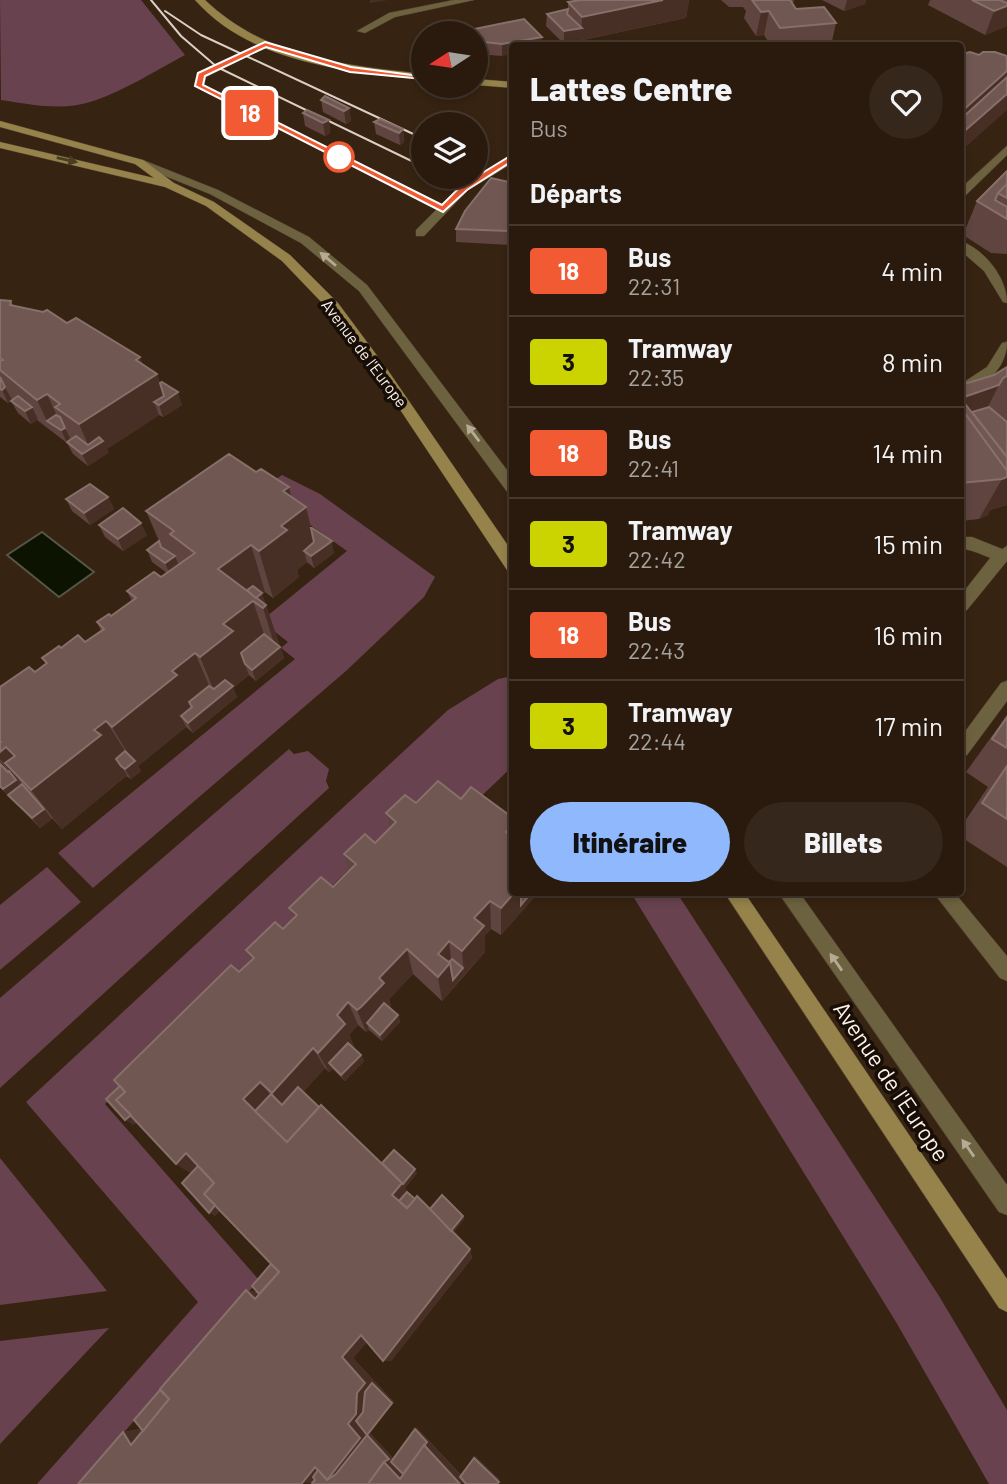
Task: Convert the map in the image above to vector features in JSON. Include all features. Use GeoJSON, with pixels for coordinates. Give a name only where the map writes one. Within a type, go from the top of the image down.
{"type":"FeatureCollection","features":[{"type":"Feature","properties":{"kind":"main road"},"geometry":{"type":"LineString","coordinates":[[200,0],[230,27],[265,45],[350,69],[411,76]]}},
{"type":"Feature","properties":{"kind":"main road"},"geometry":{"type":"LineString","coordinates":[[488,83],[509,85]]}},
{"type":"Feature","properties":{"kind":"main road","name":"Avenue de l'Europe"},"geometry":{"type":"LineString","coordinates":[[0,124],[139,162],[170,186]]}},
{"type":"Feature","properties":{"kind":"main road","name":"Avenue de l'Europe"},"geometry":{"type":"LineString","coordinates":[[0,145],[170,186],[210,204],[286,258],[333,306],[382,372],[509,560]]}},
{"type":"Feature","properties":{"kind":"main road","name":"Avenue de l'Europe"},"geometry":{"type":"LineString","coordinates":[[736,896],[1007,1300]]}},
{"type":"Feature","properties":{"kind":"street"},"geometry":{"type":"LineString","coordinates":[[362,31],[392,15],[469,0]]}},
{"type":"Feature","properties":{"kind":"street"},"geometry":{"type":"LineString","coordinates":[[265,45],[201,75],[199,86],[443,209]]}},
{"type":"Feature","properties":{"kind":"street"},"geometry":{"type":"LineString","coordinates":[[964,191],[1007,149]]}},
{"type":"Feature","properties":{"kind":"street"},"geometry":{"type":"LineString","coordinates":[[420,233],[464,188],[509,160]]}},
{"type":"Feature","properties":{"kind":"street"},"geometry":{"type":"LineString","coordinates":[[139,162],[214,192],[305,240],[363,288],[509,484]]}},
{"type":"Feature","properties":{"kind":"street"},"geometry":{"type":"LineString","coordinates":[[964,248],[989,269],[1007,299]]}},
{"type":"Feature","properties":{"kind":"street"},"geometry":{"type":"LineString","coordinates":[[989,269],[1007,269]]}},
{"type":"Feature","properties":{"kind":"street"},"geometry":{"type":"LineString","coordinates":[[964,388],[992,370],[1007,346]]}},
{"type":"Feature","properties":{"kind":"street"},"geometry":{"type":"LineString","coordinates":[[964,544],[972,543],[1005,554],[964,602]]}},
{"type":"Feature","properties":{"kind":"street"},"geometry":{"type":"LineString","coordinates":[[964,746],[1007,688]]}},
{"type":"Feature","properties":{"kind":"street"},"geometry":{"type":"LineString","coordinates":[[790,896],[1007,1204]]}},
{"type":"Feature","properties":{"kind":"street"},"geometry":{"type":"LineString","coordinates":[[945,896],[1007,971]]}},
{"type":"Feature","properties":{"kind":"shaded area"},"geometry":{"type":"Polygon","coordinates":[[[0,0],[141,0],[185,55],[120,90],[82,104],[31,105],[1,100],[0,0]]]}},
{"type":"Feature","properties":{"kind":"shaded area"},"geometry":{"type":"Polygon","coordinates":[[[282,475],[320,494],[435,577],[424,597],[346,671],[93,888],[58,853],[295,659],[281,648],[288,642],[261,621],[347,551],[261,490],[282,475]]]}},
{"type":"Feature","properties":{"kind":"shaded area"},"geometry":{"type":"Polygon","coordinates":[[[42,532],[94,572],[59,597],[7,555],[42,532]]]}},
{"type":"Feature","properties":{"kind":"shaded area"},"geometry":{"type":"Polygon","coordinates":[[[509,677],[509,770],[470,807],[438,784],[105,1104],[259,1280],[78,1484],[37,1484],[198,1302],[26,1102],[448,710],[498,679],[509,677]]]}},
{"type":"Feature","properties":{"kind":"shaded area"},"geometry":{"type":"Polygon","coordinates":[[[289,749],[294,754],[308,751],[329,769],[326,781],[329,788],[0,1088],[0,998],[289,749]]]}},
{"type":"Feature","properties":{"kind":"shaded area"},"geometry":{"type":"Polygon","coordinates":[[[47,867],[81,902],[0,970],[0,905],[47,867]]]}},
{"type":"Feature","properties":{"kind":"shaded area"},"geometry":{"type":"Polygon","coordinates":[[[633,896],[679,896],[939,1296],[1007,1410],[1007,1484],[989,1484],[896,1322],[633,896]]]}},
{"type":"Feature","properties":{"kind":"shaded area"},"geometry":{"type":"Polygon","coordinates":[[[0,1158],[107,1291],[0,1305],[0,1158]]]}},
{"type":"Feature","properties":{"kind":"shaded area"},"geometry":{"type":"Polygon","coordinates":[[[109,1328],[0,1444],[0,1341],[109,1328]]]}},
{"type":"Feature","properties":{"kind":"building"},"geometry":{"type":"Polygon","coordinates":[[[663,0],[582,17],[568,2],[663,0]]]}},
{"type":"Feature","properties":{"kind":"building"},"geometry":{"type":"Polygon","coordinates":[[[752,0],[790,0],[796,9],[824,7],[836,23],[780,28],[769,11],[761,12],[752,0]]]}},
{"type":"Feature","properties":{"kind":"building"},"geometry":{"type":"Polygon","coordinates":[[[972,0],[1000,0],[1007,3],[1007,6],[994,11],[972,0]]]}},
{"type":"Feature","properties":{"kind":"building"},"geometry":{"type":"Polygon","coordinates":[[[568,9],[567,14],[582,28],[564,31],[547,14],[568,9]]]}},
{"type":"Feature","properties":{"kind":"building"},"geometry":{"type":"Polygon","coordinates":[[[524,19],[542,37],[509,42],[488,42],[488,26],[524,19]]]}},
{"type":"Feature","properties":{"kind":"building"},"geometry":{"type":"Polygon","coordinates":[[[983,52],[995,52],[1007,56],[1007,71],[964,109],[964,53],[979,55],[983,52]]]}},
{"type":"Feature","properties":{"kind":"building"},"geometry":{"type":"Polygon","coordinates":[[[1007,77],[1007,94],[964,131],[964,116],[1007,77]]]}},
{"type":"Feature","properties":{"kind":"building"},"geometry":{"type":"Polygon","coordinates":[[[325,96],[349,108],[344,111],[321,100],[325,96]]]}},
{"type":"Feature","properties":{"kind":"building"},"geometry":{"type":"Polygon","coordinates":[[[307,110],[329,120],[323,123],[303,113],[307,110]]]}},
{"type":"Feature","properties":{"kind":"building"},"geometry":{"type":"Polygon","coordinates":[[[380,119],[403,129],[399,133],[374,122],[380,119]]]}},
{"type":"Feature","properties":{"kind":"building"},"geometry":{"type":"Polygon","coordinates":[[[1007,171],[1007,184],[995,200],[1007,207],[1007,219],[977,201],[1007,171]]]}},
{"type":"Feature","properties":{"kind":"building"},"geometry":{"type":"Polygon","coordinates":[[[491,178],[509,182],[509,231],[456,229],[465,211],[482,189],[488,189],[491,178]]]}},
{"type":"Feature","properties":{"kind":"building"},"geometry":{"type":"Polygon","coordinates":[[[1007,184],[1007,198],[998,193],[1007,184]]]}},
{"type":"Feature","properties":{"kind":"building"},"geometry":{"type":"Polygon","coordinates":[[[0,300],[11,301],[10,305],[43,312],[47,310],[67,323],[76,318],[140,357],[136,360],[157,374],[79,424],[55,407],[60,404],[47,394],[37,400],[0,370],[0,361],[3,360],[0,358],[0,300]]]}},
{"type":"Feature","properties":{"kind":"building"},"geometry":{"type":"Polygon","coordinates":[[[1007,367],[1007,376],[999,385],[964,397],[964,384],[994,375],[1007,367]]]}},
{"type":"Feature","properties":{"kind":"building"},"geometry":{"type":"Polygon","coordinates":[[[0,377],[5,387],[2,390],[0,389],[0,377]]]}},
{"type":"Feature","properties":{"kind":"building"},"geometry":{"type":"Polygon","coordinates":[[[160,383],[178,392],[159,405],[154,402],[164,396],[160,383]]]}},
{"type":"Feature","properties":{"kind":"building"},"geometry":{"type":"Polygon","coordinates":[[[18,396],[32,407],[25,411],[11,401],[18,396]]]}},
{"type":"Feature","properties":{"kind":"building"},"geometry":{"type":"Polygon","coordinates":[[[964,405],[1007,457],[1007,471],[964,412],[964,405]]]}},
{"type":"Feature","properties":{"kind":"building"},"geometry":{"type":"Polygon","coordinates":[[[989,407],[1007,422],[1007,457],[972,412],[989,407]]]}},
{"type":"Feature","properties":{"kind":"building"},"geometry":{"type":"Polygon","coordinates":[[[964,412],[1007,471],[1007,477],[964,483],[964,412]]]}},
{"type":"Feature","properties":{"kind":"building"},"geometry":{"type":"Polygon","coordinates":[[[56,415],[60,417],[65,428],[61,430],[47,421],[56,415]]]}},
{"type":"Feature","properties":{"kind":"building"},"geometry":{"type":"Polygon","coordinates":[[[76,436],[88,445],[99,437],[103,441],[82,454],[67,442],[76,436]]]}},
{"type":"Feature","properties":{"kind":"building"},"geometry":{"type":"Polygon","coordinates":[[[229,454],[256,472],[261,469],[289,487],[283,491],[306,507],[281,526],[287,530],[259,551],[251,545],[218,569],[266,605],[263,608],[253,601],[223,624],[233,631],[200,657],[195,653],[172,671],[177,675],[112,727],[106,721],[94,730],[101,735],[31,790],[5,763],[15,756],[6,747],[0,752],[0,687],[29,667],[35,672],[47,663],[42,658],[78,635],[85,642],[104,629],[97,622],[109,614],[111,616],[136,598],[127,591],[154,572],[161,577],[195,553],[170,534],[174,531],[146,511],[229,454]]]}},
{"type":"Feature","properties":{"kind":"building"},"geometry":{"type":"Polygon","coordinates":[[[90,484],[108,497],[84,513],[66,499],[90,484]]]}},
{"type":"Feature","properties":{"kind":"building"},"geometry":{"type":"Polygon","coordinates":[[[123,508],[141,523],[118,539],[99,525],[123,508]]]}},
{"type":"Feature","properties":{"kind":"building"},"geometry":{"type":"Polygon","coordinates":[[[311,528],[332,541],[311,556],[304,551],[314,542],[311,528]]]}},
{"type":"Feature","properties":{"kind":"building"},"geometry":{"type":"Polygon","coordinates":[[[159,541],[161,547],[175,556],[165,563],[147,550],[159,541]]]}},
{"type":"Feature","properties":{"kind":"building"},"geometry":{"type":"Polygon","coordinates":[[[253,586],[262,593],[256,598],[247,590],[253,586]]]}},
{"type":"Feature","properties":{"kind":"building"},"geometry":{"type":"Polygon","coordinates":[[[264,634],[280,647],[252,670],[245,664],[241,653],[264,634]]]}},
{"type":"Feature","properties":{"kind":"building"},"geometry":{"type":"Polygon","coordinates":[[[225,680],[233,686],[188,723],[181,716],[192,707],[189,702],[209,686],[214,689],[225,680]]]}},
{"type":"Feature","properties":{"kind":"building"},"geometry":{"type":"Polygon","coordinates":[[[1007,717],[1007,748],[992,739],[1007,717]]]}},
{"type":"Feature","properties":{"kind":"building"},"geometry":{"type":"Polygon","coordinates":[[[125,751],[135,761],[125,769],[116,759],[125,751]]]}},
{"type":"Feature","properties":{"kind":"building"},"geometry":{"type":"Polygon","coordinates":[[[0,764],[16,780],[3,789],[0,786],[0,764]]]}},
{"type":"Feature","properties":{"kind":"building"},"geometry":{"type":"Polygon","coordinates":[[[1007,766],[1007,819],[982,803],[1007,766]]]}},
{"type":"Feature","properties":{"kind":"building"},"geometry":{"type":"Polygon","coordinates":[[[438,781],[461,799],[471,787],[509,815],[509,829],[506,832],[509,835],[509,896],[512,896],[501,908],[490,901],[474,918],[484,926],[462,951],[449,941],[438,954],[450,963],[438,977],[407,949],[379,978],[384,983],[361,1007],[357,1010],[348,1002],[337,1015],[345,1024],[318,1053],[313,1048],[272,1093],[260,1082],[243,1099],[287,1142],[321,1105],[402,1183],[392,1195],[407,1208],[417,1196],[470,1249],[383,1361],[361,1335],[342,1357],[365,1383],[357,1393],[356,1414],[348,1424],[360,1438],[327,1480],[315,1467],[302,1484],[78,1484],[123,1432],[131,1445],[169,1399],[160,1389],[246,1290],[255,1299],[279,1272],[204,1194],[214,1183],[186,1153],[176,1164],[116,1100],[125,1092],[114,1080],[231,965],[239,972],[254,958],[246,950],[275,922],[283,929],[297,915],[289,908],[321,877],[333,887],[356,864],[344,854],[365,834],[375,843],[396,822],[386,813],[405,795],[416,803],[438,781]]]}},
{"type":"Feature","properties":{"kind":"building"},"geometry":{"type":"Polygon","coordinates":[[[22,784],[44,809],[32,818],[8,795],[22,784]]]}},
{"type":"Feature","properties":{"kind":"building"},"geometry":{"type":"Polygon","coordinates":[[[521,896],[529,896],[521,905],[521,896]]]}},
{"type":"Feature","properties":{"kind":"building"},"geometry":{"type":"Polygon","coordinates":[[[452,959],[463,968],[453,980],[449,962],[452,959]]]}},
{"type":"Feature","properties":{"kind":"building"},"geometry":{"type":"Polygon","coordinates":[[[384,1003],[398,1015],[380,1035],[367,1023],[384,1003]]]}},
{"type":"Feature","properties":{"kind":"building"},"geometry":{"type":"Polygon","coordinates":[[[348,1043],[361,1055],[341,1075],[329,1063],[348,1043]]]}},
{"type":"Feature","properties":{"kind":"building"},"geometry":{"type":"Polygon","coordinates":[[[120,1086],[125,1092],[116,1100],[131,1115],[125,1120],[106,1099],[120,1086]]]}},
{"type":"Feature","properties":{"kind":"building"},"geometry":{"type":"Polygon","coordinates":[[[298,1087],[319,1107],[287,1142],[255,1111],[271,1094],[282,1105],[298,1087]]]}},
{"type":"Feature","properties":{"kind":"building"},"geometry":{"type":"Polygon","coordinates":[[[394,1150],[415,1169],[403,1184],[382,1163],[394,1150]]]}},
{"type":"Feature","properties":{"kind":"building"},"geometry":{"type":"Polygon","coordinates":[[[198,1166],[214,1183],[204,1194],[215,1205],[209,1213],[182,1183],[198,1166]]]}},
{"type":"Feature","properties":{"kind":"building"},"geometry":{"type":"Polygon","coordinates":[[[407,1192],[415,1199],[407,1208],[399,1201],[407,1192]]]}},
{"type":"Feature","properties":{"kind":"building"},"geometry":{"type":"Polygon","coordinates":[[[442,1195],[463,1216],[451,1231],[430,1209],[442,1195]]]}},
{"type":"Feature","properties":{"kind":"building"},"geometry":{"type":"Polygon","coordinates":[[[271,1264],[279,1272],[259,1294],[252,1286],[271,1264]]]}},
{"type":"Feature","properties":{"kind":"building"},"geometry":{"type":"Polygon","coordinates":[[[372,1383],[392,1403],[367,1435],[356,1421],[363,1412],[365,1392],[372,1383]]]}},
{"type":"Feature","properties":{"kind":"building"},"geometry":{"type":"Polygon","coordinates":[[[160,1390],[169,1399],[143,1431],[134,1420],[160,1390]]]}},
{"type":"Feature","properties":{"kind":"building"},"geometry":{"type":"Polygon","coordinates":[[[415,1429],[427,1442],[403,1474],[391,1462],[415,1429]]]}},
{"type":"Feature","properties":{"kind":"building"},"geometry":{"type":"Polygon","coordinates":[[[367,1435],[389,1459],[368,1484],[312,1483],[318,1470],[327,1480],[336,1474],[367,1435]]]}},
{"type":"Feature","properties":{"kind":"building"},"geometry":{"type":"Polygon","coordinates":[[[424,1445],[460,1484],[368,1484],[384,1462],[400,1479],[424,1445]]]}},
{"type":"Feature","properties":{"kind":"building"},"geometry":{"type":"Polygon","coordinates":[[[474,1458],[499,1482],[497,1484],[466,1484],[460,1477],[474,1458]]]}},
{"type":"Feature","properties":{"kind":"tram line"},"geometry":{"type":"LineString","coordinates":[[151,0],[181,36],[217,67],[411,161]]}},
{"type":"Feature","properties":{"kind":"tram line"},"geometry":{"type":"LineString","coordinates":[[165,11],[201,35],[411,133]]}},
{"type":"Feature","properties":{"kind":"bus line","name":"18"},"geometry":{"type":"LineString","coordinates":[[411,76],[350,69],[265,45],[201,75],[199,86],[443,209],[464,188],[509,160]]}}]}
